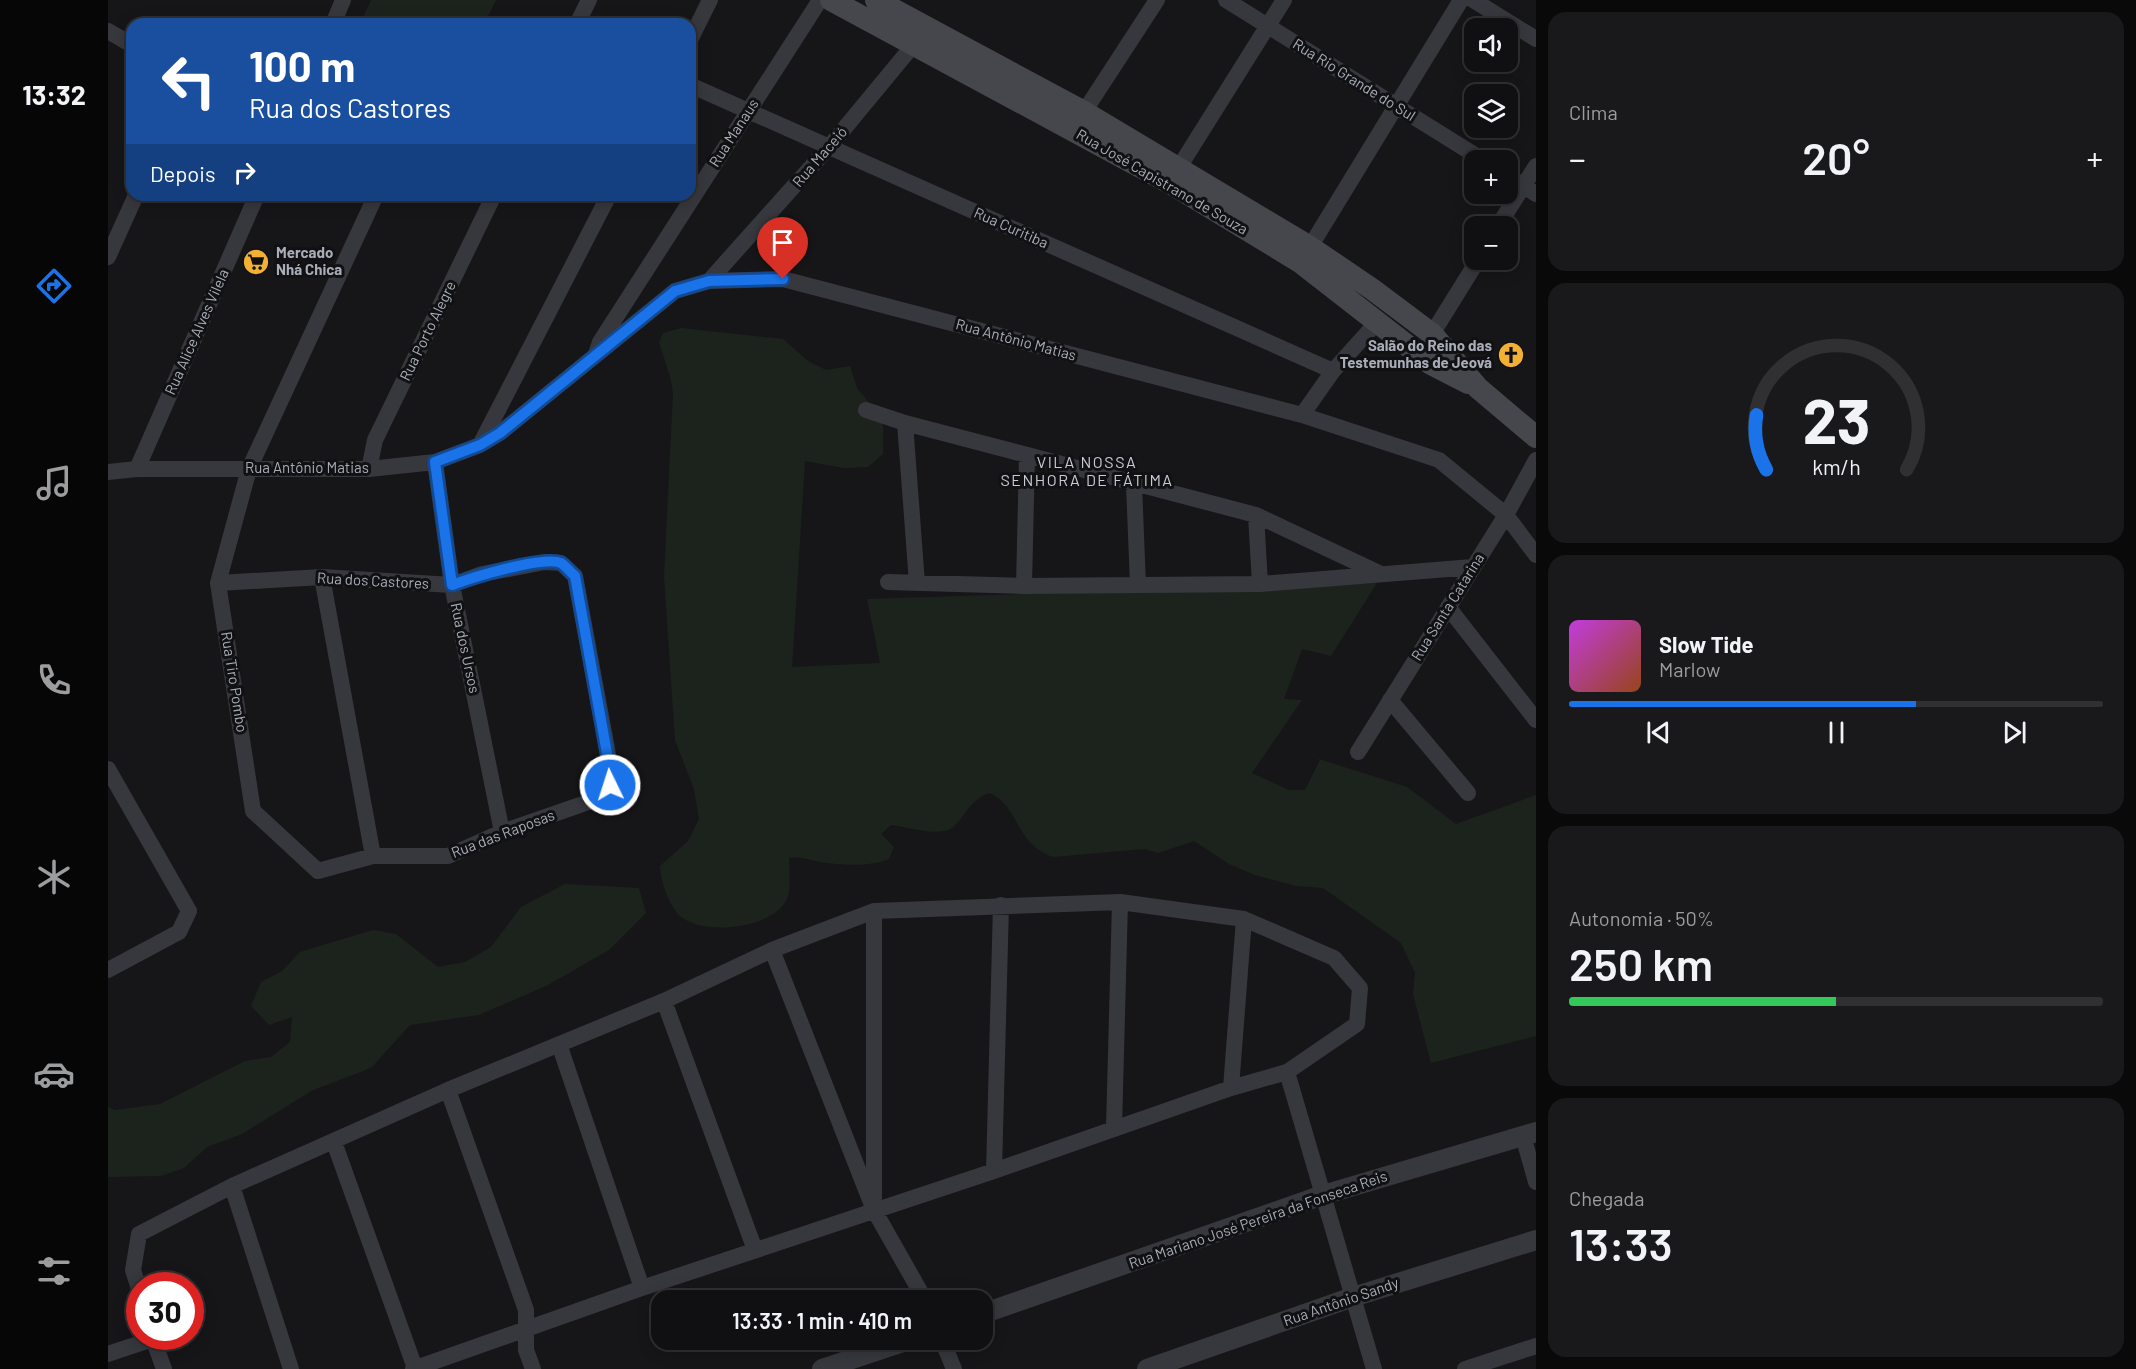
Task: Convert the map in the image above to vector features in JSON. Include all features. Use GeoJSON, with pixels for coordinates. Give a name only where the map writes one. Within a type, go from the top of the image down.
{"type":"FeatureCollection","features":[{"type":"Feature","properties":{"kind":"main road","name":"Rua José Capistrano de Souza"},"geometry":{"type":"LineString","coordinates":[[831,0],[919,37],[1310,247],[1372,289],[1431,334],[1478,388],[1536,437]]}},
{"type":"Feature","properties":{"kind":"main road","name":"Rua José Capistrano de Souza"},"geometry":{"type":"LineString","coordinates":[[876,0],[919,37]]}},
{"type":"Feature","properties":{"kind":"main road","name":"Rua José Capistrano de Souza"},"geometry":{"type":"LineString","coordinates":[[980,69],[1084,111],[1300,262],[1431,364],[1478,388]]}},
{"type":"Feature","properties":{"kind":"street"},"geometry":{"type":"LineString","coordinates":[[336,18],[343,0]]}},
{"type":"Feature","properties":{"kind":"street"},"geometry":{"type":"LineString","coordinates":[[580,18],[589,0]]}},
{"type":"Feature","properties":{"kind":"street"},"geometry":{"type":"LineString","coordinates":[[696,28],[710,0]]}},
{"type":"Feature","properties":{"kind":"street","name":"Rua Manaus"},"geometry":{"type":"LineString","coordinates":[[696,193],[820,0]]}},
{"type":"Feature","properties":{"kind":"street"},"geometry":{"type":"LineString","coordinates":[[1084,111],[1157,0]]}},
{"type":"Feature","properties":{"kind":"street","name":"Rua Rio Grande do Sul"},"geometry":{"type":"LineString","coordinates":[[1226,0],[1467,150]]}},
{"type":"Feature","properties":{"kind":"street"},"geometry":{"type":"LineString","coordinates":[[1173,175],[1284,0]]}},
{"type":"Feature","properties":{"kind":"street"},"geometry":{"type":"LineString","coordinates":[[1310,247],[1461,0]]}},
{"type":"Feature","properties":{"kind":"street"},"geometry":{"type":"LineString","coordinates":[[1473,0],[1536,39]]}},
{"type":"Feature","properties":{"kind":"street"},"geometry":{"type":"LineString","coordinates":[[108,31],[126,42]]}},
{"type":"Feature","properties":{"kind":"street","name":"Rua Maceió"},"geometry":{"type":"LineString","coordinates":[[709,281],[829,147],[919,37]]}},
{"type":"Feature","properties":{"kind":"street","name":"Rua Curitiba"},"geometry":{"type":"LineString","coordinates":[[696,89],[1333,371]]}},
{"type":"Feature","properties":{"kind":"street"},"geometry":{"type":"LineString","coordinates":[[1507,216],[1530,190],[1536,166]]}},
{"type":"Feature","properties":{"kind":"street"},"geometry":{"type":"LineString","coordinates":[[108,257],[133,201]]}},
{"type":"Feature","properties":{"kind":"street","name":"Rua Alice Alves Vilela"},"geometry":{"type":"LineString","coordinates":[[137,469],[254,201]]}},
{"type":"Feature","properties":{"kind":"street","name":"Rua Tiro Pombo"},"geometry":{"type":"LineString","coordinates":[[318,872],[254,811],[219,583],[249,469],[373,201]]}},
{"type":"Feature","properties":{"kind":"street","name":"Rua Porto Alegre"},"geometry":{"type":"LineString","coordinates":[[369,469],[375,440],[491,201]]}},
{"type":"Feature","properties":{"kind":"street"},"geometry":{"type":"LineString","coordinates":[[495,428],[606,201]]}},
{"type":"Feature","properties":{"kind":"street","name":"Rua Manaus"},"geometry":{"type":"LineString","coordinates":[[595,359],[600,342],[691,201]]}},
{"type":"Feature","properties":{"kind":"street"},"geometry":{"type":"LineString","coordinates":[[1431,334],[1472,270]]}},
{"type":"Feature","properties":{"kind":"street","name":"Rua Antônio Matias"},"geometry":{"type":"LineString","coordinates":[[108,472],[137,469],[369,469],[435,462],[480,445],[495,428],[595,359],[675,291],[709,281],[783,279],[1302,415],[1439,460],[1506,515],[1536,555]]}},
{"type":"Feature","properties":{"kind":"street"},"geometry":{"type":"LineString","coordinates":[[1302,415],[1333,371],[1378,321]]}},
{"type":"Feature","properties":{"kind":"street"},"geometry":{"type":"LineString","coordinates":[[866,410],[905,423],[1134,485],[1256,515],[1382,574]]}},
{"type":"Feature","properties":{"kind":"street"},"geometry":{"type":"LineString","coordinates":[[905,423],[917,583]]}},
{"type":"Feature","properties":{"kind":"street"},"geometry":{"type":"LineString","coordinates":[[1024,586],[1027,455]]}},
{"type":"Feature","properties":{"kind":"street","name":"Rua Santa Catarina"},"geometry":{"type":"LineString","coordinates":[[1358,752],[1506,515],[1536,460]]}},
{"type":"Feature","properties":{"kind":"street","name":"Rua dos Ursos"},"geometry":{"type":"LineString","coordinates":[[435,462],[452,585],[502,832]]}},
{"type":"Feature","properties":{"kind":"street"},"geometry":{"type":"LineString","coordinates":[[1134,485],[1138,585]]}},
{"type":"Feature","properties":{"kind":"street"},"geometry":{"type":"LineString","coordinates":[[1256,515],[1260,584]]}},
{"type":"Feature","properties":{"kind":"street","name":"Rua dos Castores"},"geometry":{"type":"LineString","coordinates":[[219,583],[322,577],[452,585],[482,574],[545,562],[561,563],[575,576],[610,770],[610,785]]}},
{"type":"Feature","properties":{"kind":"street"},"geometry":{"type":"LineString","coordinates":[[888,582],[1024,586],[1260,584],[1473,567]]}},
{"type":"Feature","properties":{"kind":"street"},"geometry":{"type":"LineString","coordinates":[[322,577],[373,856]]}},
{"type":"Feature","properties":{"kind":"street"},"geometry":{"type":"LineString","coordinates":[[1448,607],[1536,720]]}},
{"type":"Feature","properties":{"kind":"street"},"geometry":{"type":"LineString","coordinates":[[1390,700],[1468,793]]}},
{"type":"Feature","properties":{"kind":"street"},"geometry":{"type":"LineString","coordinates":[[108,769],[189,911],[179,932],[108,970]]}},
{"type":"Feature","properties":{"kind":"street","name":"Rua das Raposas"},"geometry":{"type":"LineString","coordinates":[[318,872],[373,856],[448,856],[502,832],[600,798],[610,785]]}},
{"type":"Feature","properties":{"kind":"street"},"geometry":{"type":"LineString","coordinates":[[1114,1128],[1120,902]]}},
{"type":"Feature","properties":{"kind":"street"},"geometry":{"type":"LineString","coordinates":[[134,1272],[139,1234],[232,1186],[448,1090],[664,1001],[772,950],[874,911],[1120,902],[1244,919],[1334,958],[1360,988],[1357,1024],[1287,1072],[1231,1088],[994,1171],[642,1288],[414,1369],[334,1142]]}},
{"type":"Feature","properties":{"kind":"street"},"geometry":{"type":"LineString","coordinates":[[994,1171],[1001,905]]}},
{"type":"Feature","properties":{"kind":"street"},"geometry":{"type":"LineString","coordinates":[[874,911],[874,1210]]}},
{"type":"Feature","properties":{"kind":"street"},"geometry":{"type":"LineString","coordinates":[[1231,1088],[1244,919]]}},
{"type":"Feature","properties":{"kind":"street"},"geometry":{"type":"LineString","coordinates":[[772,950],[874,1210],[919,1290]]}},
{"type":"Feature","properties":{"kind":"street"},"geometry":{"type":"LineString","coordinates":[[664,1001],[755,1250]]}},
{"type":"Feature","properties":{"kind":"street"},"geometry":{"type":"LineString","coordinates":[[559,1044],[642,1288]]}},
{"type":"Feature","properties":{"kind":"street"},"geometry":{"type":"LineString","coordinates":[[1287,1072],[1374,1369]]}},
{"type":"Feature","properties":{"kind":"street"},"geometry":{"type":"LineString","coordinates":[[448,1090],[526,1310],[526,1350],[533,1369]]}},
{"type":"Feature","properties":{"kind":"street"},"geometry":{"type":"LineString","coordinates":[[1530,1133],[1536,1182]]}},
{"type":"Feature","properties":{"kind":"street","name":"Rua Mariano José Pereira da Fonseca Reis"},"geometry":{"type":"LineString","coordinates":[[993,1310],[1323,1195],[1530,1133]]}},
{"type":"Feature","properties":{"kind":"street"},"geometry":{"type":"LineString","coordinates":[[232,1186],[291,1369]]}},
{"type":"Feature","properties":{"kind":"street","name":"Rua Antônio Sandy"},"geometry":{"type":"LineString","coordinates":[[1147,1369],[1353,1297],[1536,1239]]}},
{"type":"Feature","properties":{"kind":"street"},"geometry":{"type":"LineString","coordinates":[[1465,1369],[1536,1346]]}},
{"type":"Feature","properties":{"kind":"street"},"geometry":{"type":"LineString","coordinates":[[108,1354],[126,1347]]}},
{"type":"Feature","properties":{"kind":"street"},"geometry":{"type":"LineString","coordinates":[[157,1350],[164,1369]]}},
{"type":"Feature","properties":{"kind":"street"},"geometry":{"type":"LineString","coordinates":[[822,1369],[879,1350]]}},
{"type":"Feature","properties":{"kind":"street"},"geometry":{"type":"LineString","coordinates":[[946,1350],[954,1369]]}},
{"type":"Feature","properties":{"kind":"shaded area"},"geometry":{"type":"Polygon","coordinates":[[[371,0],[496,0],[487,18],[363,18],[371,0]]]}},
{"type":"Feature","properties":{"kind":"shaded area"},"geometry":{"type":"Polygon","coordinates":[[[681,328],[783,339],[808,361],[826,370],[850,366],[857,388],[880,416],[883,427],[883,454],[868,467],[844,468],[805,461],[792,667],[880,663],[867,599],[1377,583],[1331,656],[1302,649],[1284,699],[1302,700],[1252,773],[1289,790],[1305,790],[1320,760],[1316,758],[1407,787],[1456,824],[1536,795],[1536,1036],[1431,1063],[1413,994],[1415,973],[1401,943],[1323,888],[1296,886],[1255,875],[1229,864],[1194,841],[1158,853],[1145,849],[1053,857],[1040,851],[1031,843],[1007,807],[990,793],[975,801],[956,825],[944,831],[925,831],[891,825],[881,834],[894,847],[889,859],[881,862],[851,865],[789,858],[788,896],[781,907],[770,916],[755,923],[720,928],[703,926],[678,914],[665,891],[660,866],[688,841],[699,819],[694,789],[675,740],[664,576],[673,395],[671,380],[659,342],[663,333],[681,328]]]}},
{"type":"Feature","properties":{"kind":"shaded area"},"geometry":{"type":"Polygon","coordinates":[[[565,884],[639,888],[646,913],[609,950],[548,985],[479,1015],[410,1025],[371,1068],[313,1090],[242,1134],[207,1147],[184,1168],[161,1176],[108,1177],[108,1107],[115,1110],[160,1104],[245,1061],[271,1057],[290,1042],[292,1017],[269,1025],[251,1006],[261,982],[282,971],[300,952],[373,930],[396,934],[438,967],[465,962],[491,947],[521,907],[565,884]]]}},
{"type":"Feature","properties":{"kind":"place","name":"Mercado Nhá Chica"},"geometry":{"type":"Point","coordinates":[256,262]}},
{"type":"Feature","properties":{"kind":"place","name":"Salão do Reino das Testemunhas de Jeová"},"geometry":{"type":"Point","coordinates":[1511,355]}},
{"type":"Feature","properties":{"kind":"district","name":"VILA NOSSA SENHORA DE FÁTIMA"},"geometry":{"type":"Point","coordinates":[1087,471]}},
{"type":"Feature","properties":{"kind":"route"},"geometry":{"type":"LineString","coordinates":[[610,785],[610,770],[575,576],[561,563],[545,562],[482,574],[452,585],[435,462],[480,445],[500,433],[595,359],[675,291],[709,281],[783,279]]}}]}
